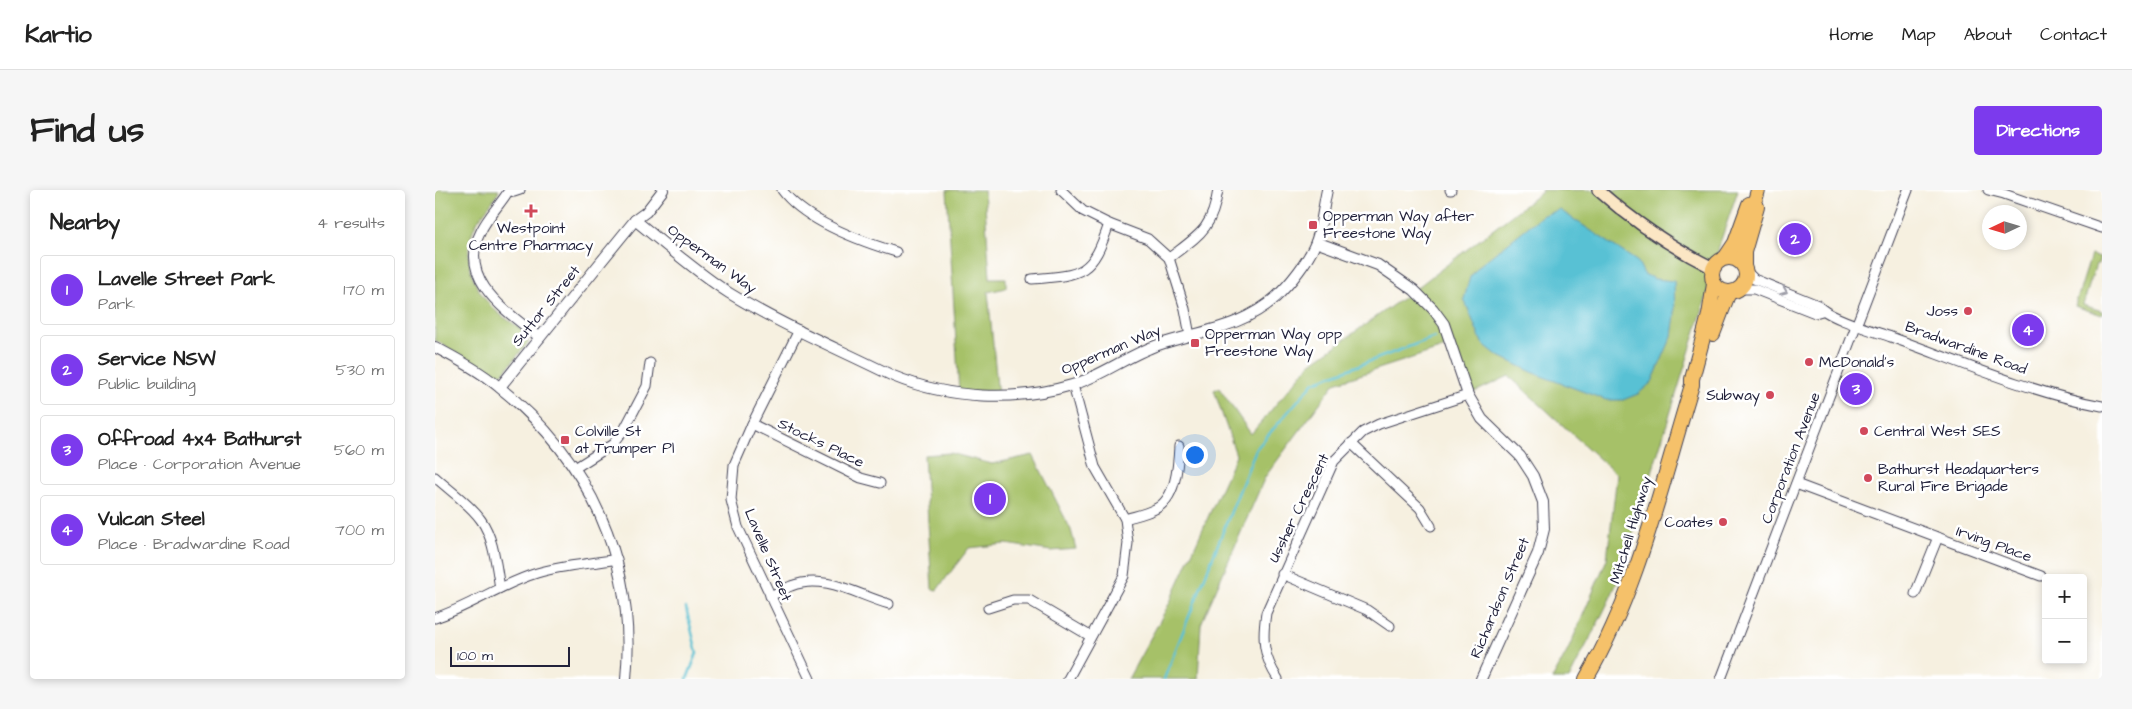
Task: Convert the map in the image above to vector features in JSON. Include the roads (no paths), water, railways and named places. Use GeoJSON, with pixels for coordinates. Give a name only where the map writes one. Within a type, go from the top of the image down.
{"type":"FeatureCollection","features":[{"type":"Feature","properties":{"kind":"highway"},"geometry":{"type":"LineString","coordinates":[[1725,258],[1735,243],[1749,204],[1757,196]]}},
{"type":"Feature","properties":{"kind":"highway"},"geometry":{"type":"LineString","coordinates":[[1745,268],[1736,259],[1725,258],[1720,260],[1713,268],[1712,279],[1714,284],[1718,289],[1734,291],[1745,281],[1745,268],[1744,252],[1757,207],[1757,196]]}},
{"type":"Feature","properties":{"kind":"highway","name":"Mitchell Highway"},"geometry":{"type":"LineString","coordinates":[[1586,679],[1615,625],[1626,599],[1692,385],[1692,378],[1709,315],[1714,284]]}},
{"type":"Feature","properties":{"kind":"highway","name":"Mitchell Highway"},"geometry":{"type":"LineString","coordinates":[[1692,385],[1699,377],[1718,318],[1734,291]]}},
{"type":"Feature","properties":{"kind":"main road"},"geometry":{"type":"LineString","coordinates":[[1598,190],[1661,240],[1713,268]]}},
{"type":"Feature","properties":{"kind":"street"},"geometry":{"type":"LineString","coordinates":[[520,190],[517,192],[510,190],[479,233],[475,252],[477,273],[487,292],[502,308],[540,338]]}},
{"type":"Feature","properties":{"kind":"street","name":"Suttor Street"},"geometry":{"type":"LineString","coordinates":[[500,387],[635,220],[641,208],[655,190]]}},
{"type":"Feature","properties":{"kind":"street","name":"Suttor Street"},"geometry":{"type":"LineString","coordinates":[[635,220],[645,212],[663,190]]}},
{"type":"Feature","properties":{"kind":"street"},"geometry":{"type":"LineString","coordinates":[[782,190],[803,211],[863,242],[896,252]]}},
{"type":"Feature","properties":{"kind":"street"},"geometry":{"type":"LineString","coordinates":[[1061,190],[1083,211],[1109,224],[1148,239],[1169,258],[1185,309],[1190,336]]}},
{"type":"Feature","properties":{"kind":"street"},"geometry":{"type":"LineString","coordinates":[[1169,258],[1201,234],[1209,224],[1218,190]]}},
{"type":"Feature","properties":{"kind":"street","name":"Opperman Way"},"geometry":{"type":"LineString","coordinates":[[635,220],[692,267],[728,292],[799,330],[893,376],[914,384],[989,396],[1036,393],[1073,385],[1117,366],[1156,346],[1220,329],[1251,316],[1269,302],[1296,274],[1315,242],[1327,190]]}},
{"type":"Feature","properties":{"kind":"street","name":"Corporation Avenue"},"geometry":{"type":"LineString","coordinates":[[1721,679],[1908,190]]}},
{"type":"Feature","properties":{"kind":"street"},"geometry":{"type":"LineString","coordinates":[[1988,190],[2102,228]]}},
{"type":"Feature","properties":{"kind":"street"},"geometry":{"type":"LineString","coordinates":[[1032,279],[1057,278],[1085,270],[1099,252],[1109,224]]}},
{"type":"Feature","properties":{"kind":"street","name":"Richardson Street"},"geometry":{"type":"LineString","coordinates":[[1315,242],[1378,265],[1421,297],[1444,324],[1468,395],[1482,419],[1520,456],[1533,476],[1543,502],[1544,529],[1538,553],[1481,679]]}},
{"type":"Feature","properties":{"kind":"street","name":"Bradwardine Road"},"geometry":{"type":"LineString","coordinates":[[1745,268],[1754,279],[1818,305],[1822,311],[2022,385],[2079,402],[2102,406]]}},
{"type":"Feature","properties":{"kind":"street","name":"Bradwardine Road"},"geometry":{"type":"LineString","coordinates":[[1734,291],[1754,290],[1815,313],[1822,311]]}},
{"type":"Feature","properties":{"kind":"street","name":"Lavelle Street"},"geometry":{"type":"LineString","coordinates":[[799,330],[752,424],[734,466],[731,500],[738,527],[810,679]]}},
{"type":"Feature","properties":{"kind":"street"},"geometry":{"type":"LineString","coordinates":[[435,347],[500,387],[532,415],[575,468],[594,500],[607,529],[617,559],[627,630],[626,679]]}},
{"type":"Feature","properties":{"kind":"street"},"geometry":{"type":"LineString","coordinates":[[575,468],[613,444],[625,428],[647,386],[650,363]]}},
{"type":"Feature","properties":{"kind":"street"},"geometry":{"type":"LineString","coordinates":[[1068,679],[1124,576],[1128,544],[1125,518],[1095,467],[1073,385]]}},
{"type":"Feature","properties":{"kind":"street","name":"Ussher Crescent"},"geometry":{"type":"LineString","coordinates":[[1278,679],[1268,663],[1263,636],[1266,613],[1334,461],[1363,432],[1379,424],[1468,395]]}},
{"type":"Feature","properties":{"kind":"street","name":"Stocks Place"},"geometry":{"type":"LineString","coordinates":[[752,424],[861,478],[880,483]]}},
{"type":"Feature","properties":{"kind":"street"},"geometry":{"type":"LineString","coordinates":[[1351,444],[1420,508],[1431,526]]}},
{"type":"Feature","properties":{"kind":"street"},"geometry":{"type":"LineString","coordinates":[[1125,518],[1154,510],[1164,504],[1178,468],[1179,446]]}},
{"type":"Feature","properties":{"kind":"street"},"geometry":{"type":"LineString","coordinates":[[435,477],[482,521],[493,547],[501,588]]}},
{"type":"Feature","properties":{"kind":"street","name":"Irving Place"},"geometry":{"type":"LineString","coordinates":[[1796,484],[2041,576]]}},
{"type":"Feature","properties":{"kind":"street","name":"Irving Place"},"geometry":{"type":"LineString","coordinates":[[1915,594],[1938,538]]}},
{"type":"Feature","properties":{"kind":"street"},"geometry":{"type":"LineString","coordinates":[[435,618],[454,612],[501,588],[537,573],[561,567],[617,559]]}},
{"type":"Feature","properties":{"kind":"street"},"geometry":{"type":"LineString","coordinates":[[1282,574],[1367,610],[1390,626]]}},
{"type":"Feature","properties":{"kind":"street"},"geometry":{"type":"LineString","coordinates":[[770,596],[793,585],[822,582],[889,604]]}},
{"type":"Feature","properties":{"kind":"street"},"geometry":{"type":"LineString","coordinates":[[988,608],[1013,600],[1029,600],[1090,636]]}},
{"type":"Feature","properties":{"kind":"water"},"geometry":{"type":"Polygon","coordinates":[[[1560,210],[1638,262],[1644,274],[1655,279],[1674,281],[1675,315],[1672,336],[1652,382],[1638,394],[1623,400],[1606,400],[1536,374],[1497,355],[1482,343],[1464,299],[1470,277],[1480,265],[1543,215],[1560,210]]]}},
{"type":"Feature","properties":{"kind":"waterway"},"geometry":{"type":"LineString","coordinates":[[1164,679],[1256,449],[1314,382],[1435,337]]}},
{"type":"Feature","properties":{"kind":"waterway"},"geometry":{"type":"LineString","coordinates":[[686,608],[697,653],[687,679]]}},
{"type":"Feature","properties":{"kind":"place","name":"Westpoint Centre Pharmacy"},"geometry":{"type":"Point","coordinates":[531,211]}},
{"type":"Feature","properties":{"kind":"place","name":"Opperman Way after Freestone Way"},"geometry":{"type":"Point","coordinates":[1313,225]}},
{"type":"Feature","properties":{"kind":"place","name":"Service NSW"},"geometry":{"type":"Point","coordinates":[1795,239]}},
{"type":"Feature","properties":{"kind":"place","name":"Joss"},"geometry":{"type":"Point","coordinates":[1968,311]}},
{"type":"Feature","properties":{"kind":"place","name":"Vulcan Steel"},"geometry":{"type":"Point","coordinates":[2028,330]}},
{"type":"Feature","properties":{"kind":"place","name":"Opperman Way opp Freestone Way"},"geometry":{"type":"Point","coordinates":[1195,343]}},
{"type":"Feature","properties":{"kind":"place","name":"McDonald's"},"geometry":{"type":"Point","coordinates":[1809,362]}},
{"type":"Feature","properties":{"kind":"place","name":"Offroad 4x4 Bathurst"},"geometry":{"type":"Point","coordinates":[1856,389]}},
{"type":"Feature","properties":{"kind":"place","name":"Subway"},"geometry":{"type":"Point","coordinates":[1770,395]}},
{"type":"Feature","properties":{"kind":"place","name":"Central West SES"},"geometry":{"type":"Point","coordinates":[1864,431]}},
{"type":"Feature","properties":{"kind":"place","name":"Colville St at Trumper Pl"},"geometry":{"type":"Point","coordinates":[565,440]}},
{"type":"Feature","properties":{"kind":"place","name":"Bathurst Headquarters Rural Fire Brigade"},"geometry":{"type":"Point","coordinates":[1868,478]}},
{"type":"Feature","properties":{"kind":"place","name":"Lavelle Street Park"},"geometry":{"type":"Point","coordinates":[990,499]}},
{"type":"Feature","properties":{"kind":"place","name":"Coates"},"geometry":{"type":"Point","coordinates":[1723,522]}}]}
